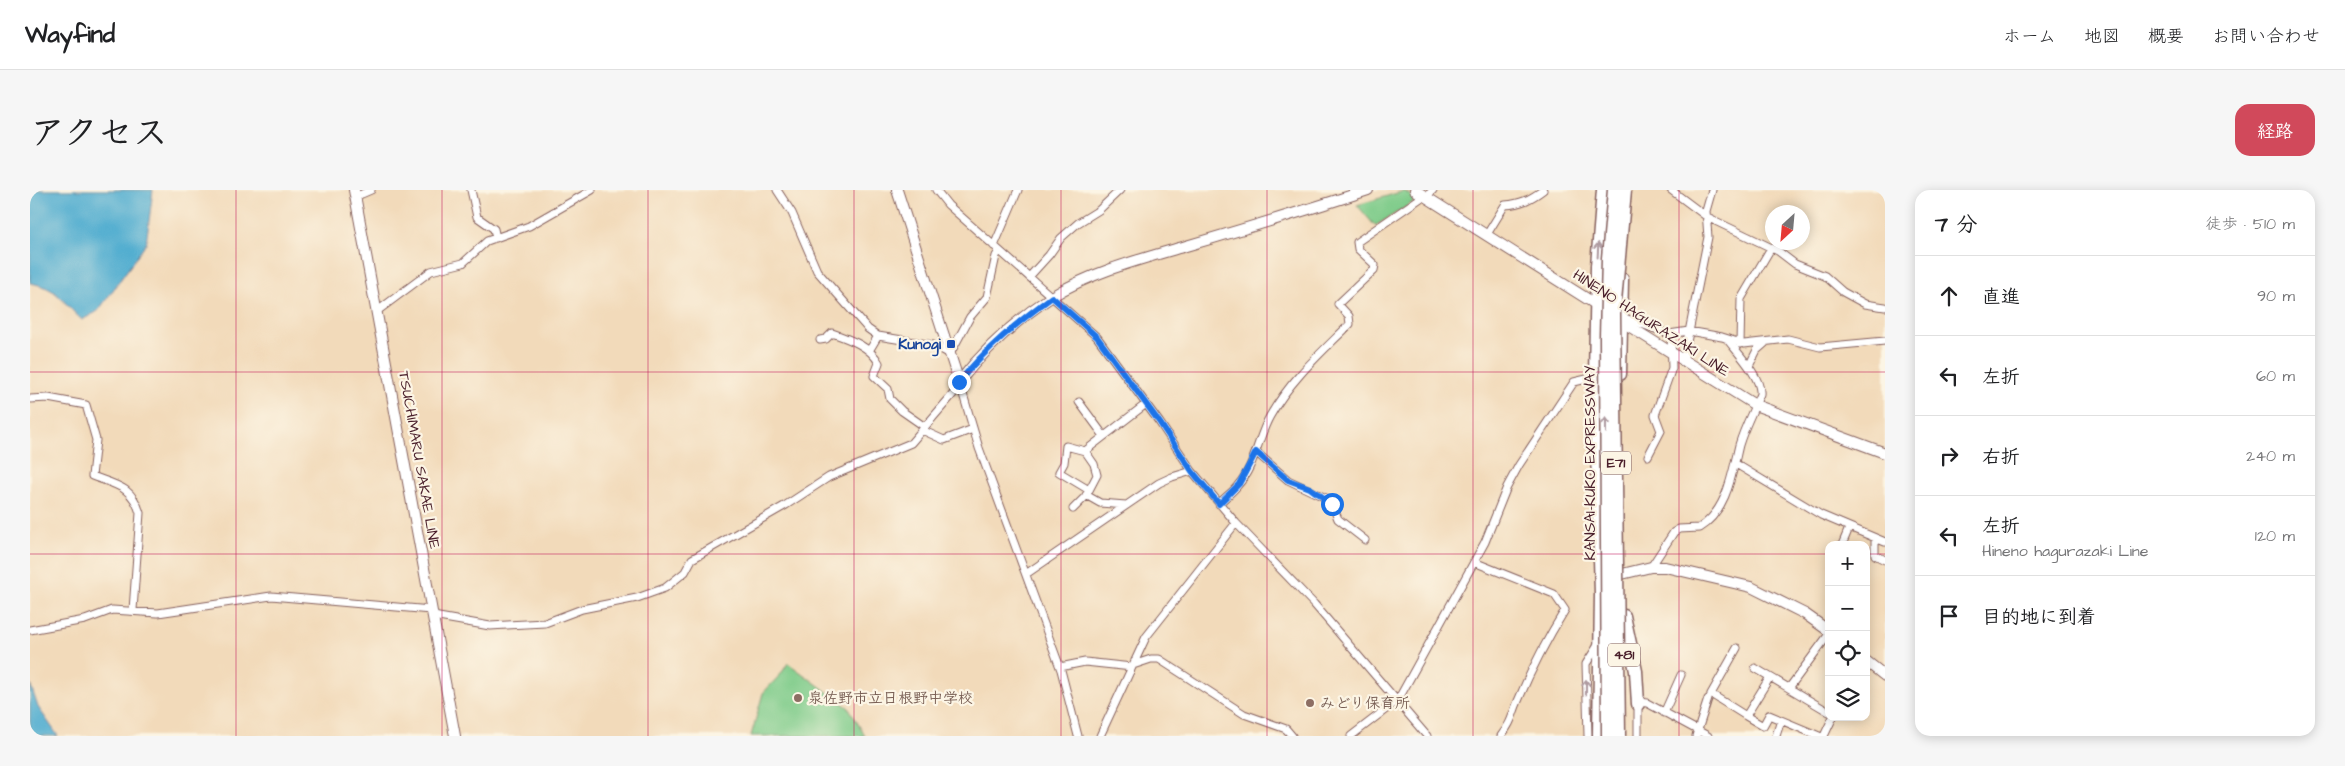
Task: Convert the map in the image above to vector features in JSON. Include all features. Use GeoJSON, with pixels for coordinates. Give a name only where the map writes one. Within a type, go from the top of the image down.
{"type":"FeatureCollection","features":[{"type":"Feature","properties":{"kind":"highway","name":"481"},"geometry":{"type":"LineString","coordinates":[[1599,736],[1600,642],[1595,377],[1603,190]]}},
{"type":"Feature","properties":{"kind":"highway","name":"KANSAI-KUKO EXPRESSWAY"},"geometry":{"type":"LineString","coordinates":[[1608,736],[1606,337],[1608,258],[1614,190]]}},
{"type":"Feature","properties":{"kind":"highway","name":"KANSAI-KUKO EXPRESSWAY"},"geometry":{"type":"LineString","coordinates":[[1619,736],[1617,384],[1614,312],[1625,190]]}},
{"type":"Feature","properties":{"kind":"highway","name":"481"},"geometry":{"type":"LineString","coordinates":[[1625,736],[1622,574],[1622,257],[1630,190]]}},
{"type":"Feature","properties":{"kind":"highway","name":"481"},"geometry":{"type":"LineString","coordinates":[[1624,616],[1636,671],[1638,703]]}},
{"type":"Feature","properties":{"kind":"main road"},"geometry":{"type":"LineString","coordinates":[[897,190],[960,384]]}},
{"type":"Feature","properties":{"kind":"main road"},"geometry":{"type":"LineString","coordinates":[[960,384],[987,350],[1016,324],[1052,297],[1102,274],[1150,257],[1368,190]]}},
{"type":"Feature","properties":{"kind":"main road","name":"TSUCHIMARU SAKAE LINE"},"geometry":{"type":"LineString","coordinates":[[354,193],[455,736]]}},
{"type":"Feature","properties":{"kind":"main road","name":"HINENO HAGURAZAKI LINE"},"geometry":{"type":"LineString","coordinates":[[1425,193],[1486,236],[1622,319],[1683,362],[1755,405],[1885,453]]}},
{"type":"Feature","properties":{"kind":"main road"},"geometry":{"type":"LineString","coordinates":[[1622,574],[1651,567],[1681,570],[1751,587],[1805,614],[1828,631]]}},
{"type":"Feature","properties":{"kind":"main road"},"geometry":{"type":"LineString","coordinates":[[1870,664],[1885,676]]}},
{"type":"Feature","properties":{"kind":"street"},"geometry":{"type":"LineString","coordinates":[[354,193],[371,190]]}},
{"type":"Feature","properties":{"kind":"street"},"geometry":{"type":"LineString","coordinates":[[471,190],[476,217],[494,229],[496,238]]}},
{"type":"Feature","properties":{"kind":"street"},"geometry":{"type":"LineString","coordinates":[[376,312],[431,271],[462,263],[480,246],[530,226],[592,190]]}},
{"type":"Feature","properties":{"kind":"street"},"geometry":{"type":"LineString","coordinates":[[777,190],[792,213],[817,271],[868,330],[878,336],[933,345],[950,354],[970,317],[987,297],[997,249],[1018,190]]}},
{"type":"Feature","properties":{"kind":"street"},"geometry":{"type":"LineString","coordinates":[[936,190],[948,205],[1097,337],[1192,471],[1219,504],[1314,604],[1427,736]]}},
{"type":"Feature","properties":{"kind":"street"},"geometry":{"type":"LineString","coordinates":[[1029,277],[1049,256],[1061,238],[1099,210],[1120,190]]}},
{"type":"Feature","properties":{"kind":"street"},"geometry":{"type":"LineString","coordinates":[[1486,236],[1505,205],[1525,201],[1543,190]]}},
{"type":"Feature","properties":{"kind":"street"},"geometry":{"type":"LineString","coordinates":[[1671,190],[1707,217],[1765,245]]}},
{"type":"Feature","properties":{"kind":"street"},"geometry":{"type":"LineString","coordinates":[[1683,362],[1698,275],[1708,237],[1706,211],[1712,190]]}},
{"type":"Feature","properties":{"kind":"street"},"geometry":{"type":"LineString","coordinates":[[1219,504],[1239,484],[1256,452],[1270,417],[1304,367],[1350,324],[1349,316],[1338,304],[1374,270],[1375,265],[1358,249],[1357,242],[1425,193]]}},
{"type":"Feature","properties":{"kind":"street"},"geometry":{"type":"LineString","coordinates":[[1740,344],[1741,299],[1770,250]]}},
{"type":"Feature","properties":{"kind":"street"},"geometry":{"type":"LineString","coordinates":[[1774,250],[1795,264],[1825,276],[1843,292],[1865,304],[1885,307]]}},
{"type":"Feature","properties":{"kind":"street"},"geometry":{"type":"LineString","coordinates":[[1622,319],[1672,334],[1689,331],[1740,344],[1788,339],[1820,347],[1885,341]]}},
{"type":"Feature","properties":{"kind":"street"},"geometry":{"type":"LineString","coordinates":[[820,340],[826,339],[832,333],[848,339],[869,351],[879,363],[874,376],[888,389],[890,399],[924,428],[944,440],[973,428]]}},
{"type":"Feature","properties":{"kind":"street"},"geometry":{"type":"LineString","coordinates":[[1648,456],[1661,431],[1655,415],[1672,368],[1672,334]]}},
{"type":"Feature","properties":{"kind":"street"},"geometry":{"type":"LineString","coordinates":[[869,351],[878,336]]}},
{"type":"Feature","properties":{"kind":"street"},"geometry":{"type":"LineString","coordinates":[[1651,567],[1674,532],[1678,529],[1699,528],[1718,509],[1736,464],[1740,444],[1760,390],[1749,366],[1727,340]]}},
{"type":"Feature","properties":{"kind":"street"},"geometry":{"type":"LineString","coordinates":[[1749,366],[1765,342]]}},
{"type":"Feature","properties":{"kind":"street"},"geometry":{"type":"LineString","coordinates":[[1351,736],[1398,700],[1494,524],[1508,486],[1519,464],[1574,382],[1595,377]]}},
{"type":"Feature","properties":{"kind":"street"},"geometry":{"type":"LineString","coordinates":[[30,630],[85,620],[112,610],[158,613],[271,596],[432,613],[490,626],[545,623],[582,609],[637,598],[666,588],[685,572],[692,559],[786,505],[829,477],[911,443],[960,384]]}},
{"type":"Feature","properties":{"kind":"street"},"geometry":{"type":"LineString","coordinates":[[960,384],[973,428],[1060,667],[1078,736]]}},
{"type":"Feature","properties":{"kind":"street"},"geometry":{"type":"LineString","coordinates":[[30,400],[48,398],[86,405],[96,440],[92,476],[127,490],[136,499],[140,513],[133,610]]}},
{"type":"Feature","properties":{"kind":"street"},"geometry":{"type":"LineString","coordinates":[[1078,402],[1104,436]]}},
{"type":"Feature","properties":{"kind":"street"},"geometry":{"type":"LineString","coordinates":[[1084,451],[1146,404]]}},
{"type":"Feature","properties":{"kind":"street"},"geometry":{"type":"LineString","coordinates":[[1073,510],[1088,492],[1097,475],[1094,464],[1084,451],[1066,446],[1064,463],[1059,472],[1088,492],[1100,503],[1126,505]]}},
{"type":"Feature","properties":{"kind":"street"},"geometry":{"type":"LineString","coordinates":[[1256,452],[1288,480],[1328,499],[1338,519],[1365,540]]}},
{"type":"Feature","properties":{"kind":"street"},"geometry":{"type":"LineString","coordinates":[[1736,464],[1798,502],[1849,528],[1885,542]]}},
{"type":"Feature","properties":{"kind":"street"},"geometry":{"type":"LineString","coordinates":[[1026,574],[1159,483],[1192,471]]}},
{"type":"Feature","properties":{"kind":"street"},"geometry":{"type":"LineString","coordinates":[[1100,736],[1146,637],[1236,523]]}},
{"type":"Feature","properties":{"kind":"street"},"geometry":{"type":"LineString","coordinates":[[1844,541],[1849,528]]}},
{"type":"Feature","properties":{"kind":"street"},"geometry":{"type":"LineString","coordinates":[[1875,538],[1875,555],[1885,560]]}},
{"type":"Feature","properties":{"kind":"street"},"geometry":{"type":"LineString","coordinates":[[1474,562],[1554,594],[1565,610],[1548,637],[1516,703],[1511,723],[1501,736]]}},
{"type":"Feature","properties":{"kind":"street"},"geometry":{"type":"LineString","coordinates":[[1789,688],[1825,638]]}},
{"type":"Feature","properties":{"kind":"street"},"geometry":{"type":"LineString","coordinates":[[1588,736],[1586,664],[1600,642]]}},
{"type":"Feature","properties":{"kind":"street"},"geometry":{"type":"LineString","coordinates":[[1737,648],[1711,694],[1763,726],[1769,715],[1819,736]]}},
{"type":"Feature","properties":{"kind":"street"},"geometry":{"type":"LineString","coordinates":[[1060,667],[1085,662],[1133,666],[1151,659],[1159,659],[1244,714],[1286,729],[1292,736]]}},
{"type":"Feature","properties":{"kind":"street"},"geometry":{"type":"LineString","coordinates":[[1755,668],[1825,710]]}},
{"type":"Feature","properties":{"kind":"street"},"geometry":{"type":"LineString","coordinates":[[1664,713],[1680,675]]}},
{"type":"Feature","properties":{"kind":"street"},"geometry":{"type":"LineString","coordinates":[[1746,716],[1770,677]]}},
{"type":"Feature","properties":{"kind":"street"},"geometry":{"type":"LineString","coordinates":[[1696,733],[1708,699]]}},
{"type":"Feature","properties":{"kind":"street"},"geometry":{"type":"LineString","coordinates":[[1638,736],[1638,703],[1648,703],[1696,733],[1708,736]]}},
{"type":"Feature","properties":{"kind":"street"},"geometry":{"type":"LineString","coordinates":[[1776,736],[1781,720]]}},
{"type":"Feature","properties":{"kind":"street"},"geometry":{"type":"LineString","coordinates":[[1824,736],[1831,721]]}},
{"type":"Feature","properties":{"kind":"green space"},"geometry":{"type":"Polygon","coordinates":[[[1404,191],[1417,200],[1375,226],[1357,205],[1404,191]]]}},
{"type":"Feature","properties":{"kind":"green space","name":"泉佐野市立日根野中学校"},"geometry":{"type":"Polygon","coordinates":[[[788,663],[849,708],[865,736],[751,736],[763,693],[781,674],[788,663]]]}},
{"type":"Feature","properties":{"kind":"water"},"geometry":{"type":"Polygon","coordinates":[[[30,190],[153,190],[146,244],[98,311],[82,320],[54,292],[40,285],[30,283],[30,190]]]}},
{"type":"Feature","properties":{"kind":"water"},"geometry":{"type":"Polygon","coordinates":[[[30,683],[38,707],[58,736],[30,736],[30,683]]]}},
{"type":"Feature","properties":{"kind":"place","name":"Kunogi"},"geometry":{"type":"Point","coordinates":[951,344]}},
{"type":"Feature","properties":{"kind":"place","name":"泉佐野市立日根野中学校"},"geometry":{"type":"Point","coordinates":[798,698]}},
{"type":"Feature","properties":{"kind":"place","name":"みどり保育所"},"geometry":{"type":"Point","coordinates":[1310,703]}},
{"type":"Feature","properties":{"kind":"route"},"geometry":{"type":"LineString","coordinates":[[959,382],[987,350],[1016,324],[1052,297],[1097,337],[1160,423],[1192,471],[1219,504],[1239,484],[1256,452],[1288,480],[1310,488],[1328,499],[1332,504]]}}]}
